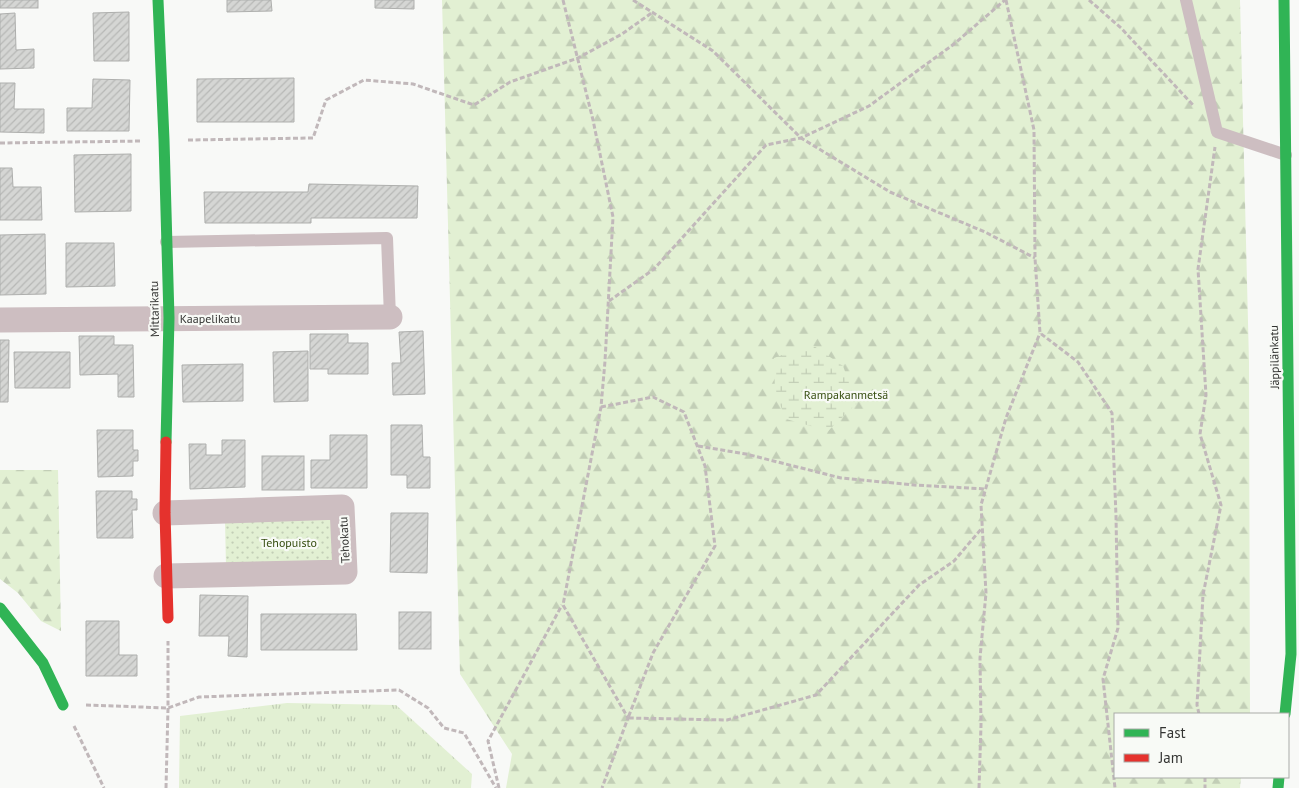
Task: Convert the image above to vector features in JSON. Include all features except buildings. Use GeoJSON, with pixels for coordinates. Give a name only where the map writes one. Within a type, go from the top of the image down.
{"type":"FeatureCollection","features":[{"type":"Feature","properties":{"kind":"street","name":"Mittarikatu"},"geometry":{"type":"LineString","coordinates":[[158,0],[169,318],[165,513],[168,618]]}},
{"type":"Feature","properties":{"kind":"street","name":"Jäppilänkatu"},"geometry":{"type":"LineString","coordinates":[[1284,0],[1290,654],[1285,713]]}},
{"type":"Feature","properties":{"kind":"street","name":"Kaapelikatu"},"geometry":{"type":"LineString","coordinates":[[0,320],[390,317]]}},
{"type":"Feature","properties":{"kind":"street","name":"Tehokatu"},"geometry":{"type":"LineString","coordinates":[[165,513],[342,507],[345,572],[166,576]]}},
{"type":"Feature","properties":{"kind":"street"},"geometry":{"type":"LineString","coordinates":[[0,608],[44,663],[64,705]]}},
{"type":"Feature","properties":{"kind":"lane"},"geometry":{"type":"LineString","coordinates":[[1186,0],[1217,132],[1286,155]]}},
{"type":"Feature","properties":{"kind":"lane"},"geometry":{"type":"LineString","coordinates":[[166,242],[386,238],[390,317]]}},
{"type":"Feature","properties":{"kind":"path"},"geometry":{"type":"LineString","coordinates":[[498,788],[488,741],[563,605],[601,407],[605,361],[614,217],[564,0]]}},
{"type":"Feature","properties":{"kind":"path"},"geometry":{"type":"LineString","coordinates":[[633,0],[713,51],[801,138],[890,192],[985,232],[1035,258]]}},
{"type":"Feature","properties":{"kind":"path"},"geometry":{"type":"LineString","coordinates":[[608,301],[654,269],[766,144],[801,138],[868,106],[954,44],[1006,0],[1034,130],[1035,258],[1040,332],[1006,418],[981,505],[986,593],[980,658],[981,725],[979,788]]}},
{"type":"Feature","properties":{"kind":"path"},"geometry":{"type":"LineString","coordinates":[[1088,0],[1127,35],[1217,132],[1198,269],[1206,394],[1200,434],[1221,505],[1202,595],[1199,713]]}},
{"type":"Feature","properties":{"kind":"path"},"geometry":{"type":"LineString","coordinates":[[313,138],[326,100],[364,80],[413,84],[474,105],[510,82],[578,58],[622,34],[653,12]]}},
{"type":"Feature","properties":{"kind":"path"},"geometry":{"type":"LineString","coordinates":[[1040,332],[1078,362],[1112,413],[1118,628],[1103,679],[1115,788]]}},
{"type":"Feature","properties":{"kind":"path"},"geometry":{"type":"LineString","coordinates":[[601,407],[653,397],[684,412],[705,466],[715,546],[653,653],[602,788]]}},
{"type":"Feature","properties":{"kind":"path"},"geometry":{"type":"LineString","coordinates":[[697,446],[746,454],[841,478],[986,489]]}},
{"type":"Feature","properties":{"kind":"path"},"geometry":{"type":"LineString","coordinates":[[628,718],[727,720],[816,695],[919,585],[954,561],[982,528]]}},
{"type":"Feature","properties":{"kind":"path"},"geometry":{"type":"LineString","coordinates":[[563,605],[628,718]]}},
{"type":"Feature","properties":{"kind":"path"},"geometry":{"type":"LineString","coordinates":[[166,788],[168,618]]}},
{"type":"Feature","properties":{"kind":"path"},"geometry":{"type":"LineString","coordinates":[[104,788],[64,705],[168,708],[199,697],[399,690],[428,708],[444,728],[464,733],[498,788]]}},
{"type":"Feature","properties":{"kind":"green space","name":"Rampakanmetsä"},"geometry":{"type":"Polygon","coordinates":[[[442,0],[1240,0],[1249,362],[1250,713],[1114,713],[1114,778],[1241,778],[1240,788],[506,788],[512,754],[460,674],[442,0]]]}},
{"type":"Feature","properties":{"kind":"green space"},"geometry":{"type":"Polygon","coordinates":[[[811,344],[843,366],[857,403],[828,431],[786,419],[775,392],[774,358],[811,344]]]}},
{"type":"Feature","properties":{"kind":"green space"},"geometry":{"type":"Polygon","coordinates":[[[0,470],[58,470],[61,631],[41,621],[18,593],[0,579],[0,470]]]}},
{"type":"Feature","properties":{"kind":"green space","name":"Tehopuisto"},"geometry":{"type":"Polygon","coordinates":[[[332,516],[334,566],[226,566],[225,521],[332,516]]]}},
{"type":"Feature","properties":{"kind":"green space"},"geometry":{"type":"Polygon","coordinates":[[[287,703],[396,705],[472,774],[471,788],[179,788],[180,716],[287,703]]]}},
{"type":"Feature","properties":{"kind":"traffic: fast"},"geometry":{"type":"LineString","coordinates":[[158,0],[169,318],[166,442]]}},
{"type":"Feature","properties":{"kind":"traffic: fast"},"geometry":{"type":"LineString","coordinates":[[1284,0],[1291,654],[1285,713]]}},
{"type":"Feature","properties":{"kind":"traffic: fast"},"geometry":{"type":"LineString","coordinates":[[0,608],[43,663],[63,705]]}},
{"type":"Feature","properties":{"kind":"traffic: fast"},"geometry":{"type":"LineString","coordinates":[[1278,788],[1279,778]]}},
{"type":"Feature","properties":{"kind":"traffic: jam"},"geometry":{"type":"LineString","coordinates":[[166,442],[165,513],[168,618]]}}]}
